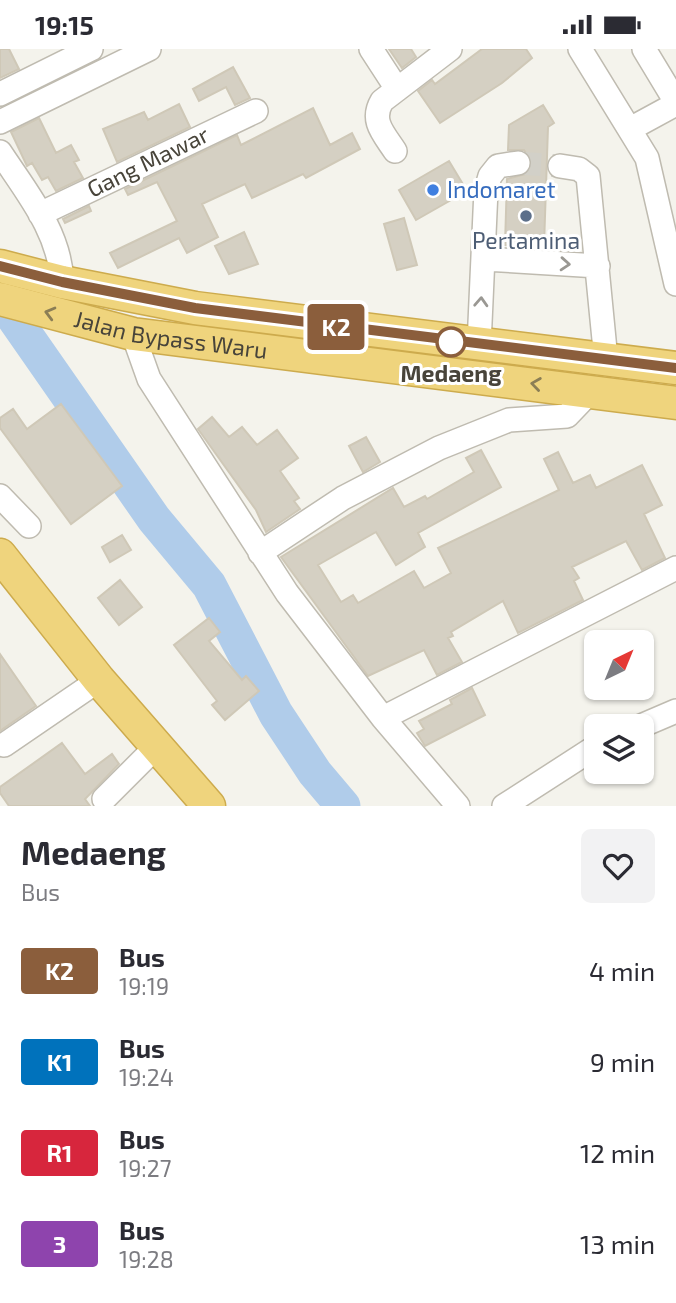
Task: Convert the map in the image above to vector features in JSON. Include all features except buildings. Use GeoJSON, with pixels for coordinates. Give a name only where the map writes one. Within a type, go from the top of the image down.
{"type":"FeatureCollection","features":[{"type":"Feature","properties":{"kind":"highway","name":"Jalan Bypass Waru"},"geometry":{"type":"LineString","coordinates":[[10,269],[195,308],[676,368]]}},
{"type":"Feature","properties":{"kind":"highway","name":"Jalan Bypass Waru"},"geometry":{"type":"LineString","coordinates":[[0,299],[133,334],[676,403]]}},
{"type":"Feature","properties":{"kind":"highway"},"geometry":{"type":"LineString","coordinates":[[4,567],[209,806]]}},
{"type":"Feature","properties":{"kind":"street"},"geometry":{"type":"LineString","coordinates":[[0,94],[92,49]]}},
{"type":"Feature","properties":{"kind":"street"},"geometry":{"type":"LineString","coordinates":[[0,122],[149,49]]}},
{"type":"Feature","properties":{"kind":"street"},"geometry":{"type":"LineString","coordinates":[[371,49],[397,89]]}},
{"type":"Feature","properties":{"kind":"street"},"geometry":{"type":"LineString","coordinates":[[395,151],[378,124],[376,111],[382,101],[450,49]]}},
{"type":"Feature","properties":{"kind":"street"},"geometry":{"type":"LineString","coordinates":[[580,49],[630,129],[654,179],[676,283]]}},
{"type":"Feature","properties":{"kind":"street"},"geometry":{"type":"LineString","coordinates":[[630,129],[676,103],[644,49]]}},
{"type":"Feature","properties":{"kind":"street","name":"Gang Mawar"},"geometry":{"type":"LineString","coordinates":[[40,214],[256,111]]}},
{"type":"Feature","properties":{"kind":"street"},"geometry":{"type":"LineString","coordinates":[[0,152],[40,214],[58,249],[62,282]]}},
{"type":"Feature","properties":{"kind":"street"},"geometry":{"type":"LineString","coordinates":[[479,345],[486,190],[490,176],[503,163],[518,163]]}},
{"type":"Feature","properties":{"kind":"street"},"geometry":{"type":"LineString","coordinates":[[560,166],[579,169],[587,176],[606,360]]}},
{"type":"Feature","properties":{"kind":"street"},"geometry":{"type":"LineString","coordinates":[[484,259],[598,266]]}},
{"type":"Feature","properties":{"kind":"street"},"geometry":{"type":"LineString","coordinates":[[133,334],[149,379],[260,553],[383,717],[458,806]]}},
{"type":"Feature","properties":{"kind":"street"},"geometry":{"type":"LineString","coordinates":[[260,553],[343,498],[439,448],[509,420],[567,415],[590,392]]}},
{"type":"Feature","properties":{"kind":"street"},"geometry":{"type":"LineString","coordinates":[[0,496],[29,526]]}},
{"type":"Feature","properties":{"kind":"street"},"geometry":{"type":"LineString","coordinates":[[383,717],[676,568]]}},
{"type":"Feature","properties":{"kind":"street"},"geometry":{"type":"LineString","coordinates":[[4,745],[99,680]]}},
{"type":"Feature","properties":{"kind":"street"},"geometry":{"type":"LineString","coordinates":[[654,720],[676,711]]}},
{"type":"Feature","properties":{"kind":"street"},"geometry":{"type":"LineString","coordinates":[[104,799],[157,746]]}},
{"type":"Feature","properties":{"kind":"street"},"geometry":{"type":"LineString","coordinates":[[504,806],[584,754]]}},
{"type":"Feature","properties":{"kind":"waterway"},"geometry":{"type":"LineString","coordinates":[[0,298],[154,519],[209,585],[276,714],[315,773],[343,806]]}},
{"type":"Feature","properties":{"kind":"tunnel"},"geometry":{"type":"LineString","coordinates":[[518,163],[560,166]]}},
{"type":"Feature","properties":{"kind":"bus line","name":"K2"},"geometry":{"type":"LineString","coordinates":[[0,266],[62,282],[195,308],[394,335],[676,368]]}},
{"type":"Feature","properties":{"kind":"place","name":"Indomaret"},"geometry":{"type":"Point","coordinates":[433,190]}},
{"type":"Feature","properties":{"kind":"place","name":"Pertamina"},"geometry":{"type":"Point","coordinates":[526,216]}},
{"type":"Feature","properties":{"kind":"place","name":"Medaeng"},"geometry":{"type":"Point","coordinates":[451,342]}}]}
